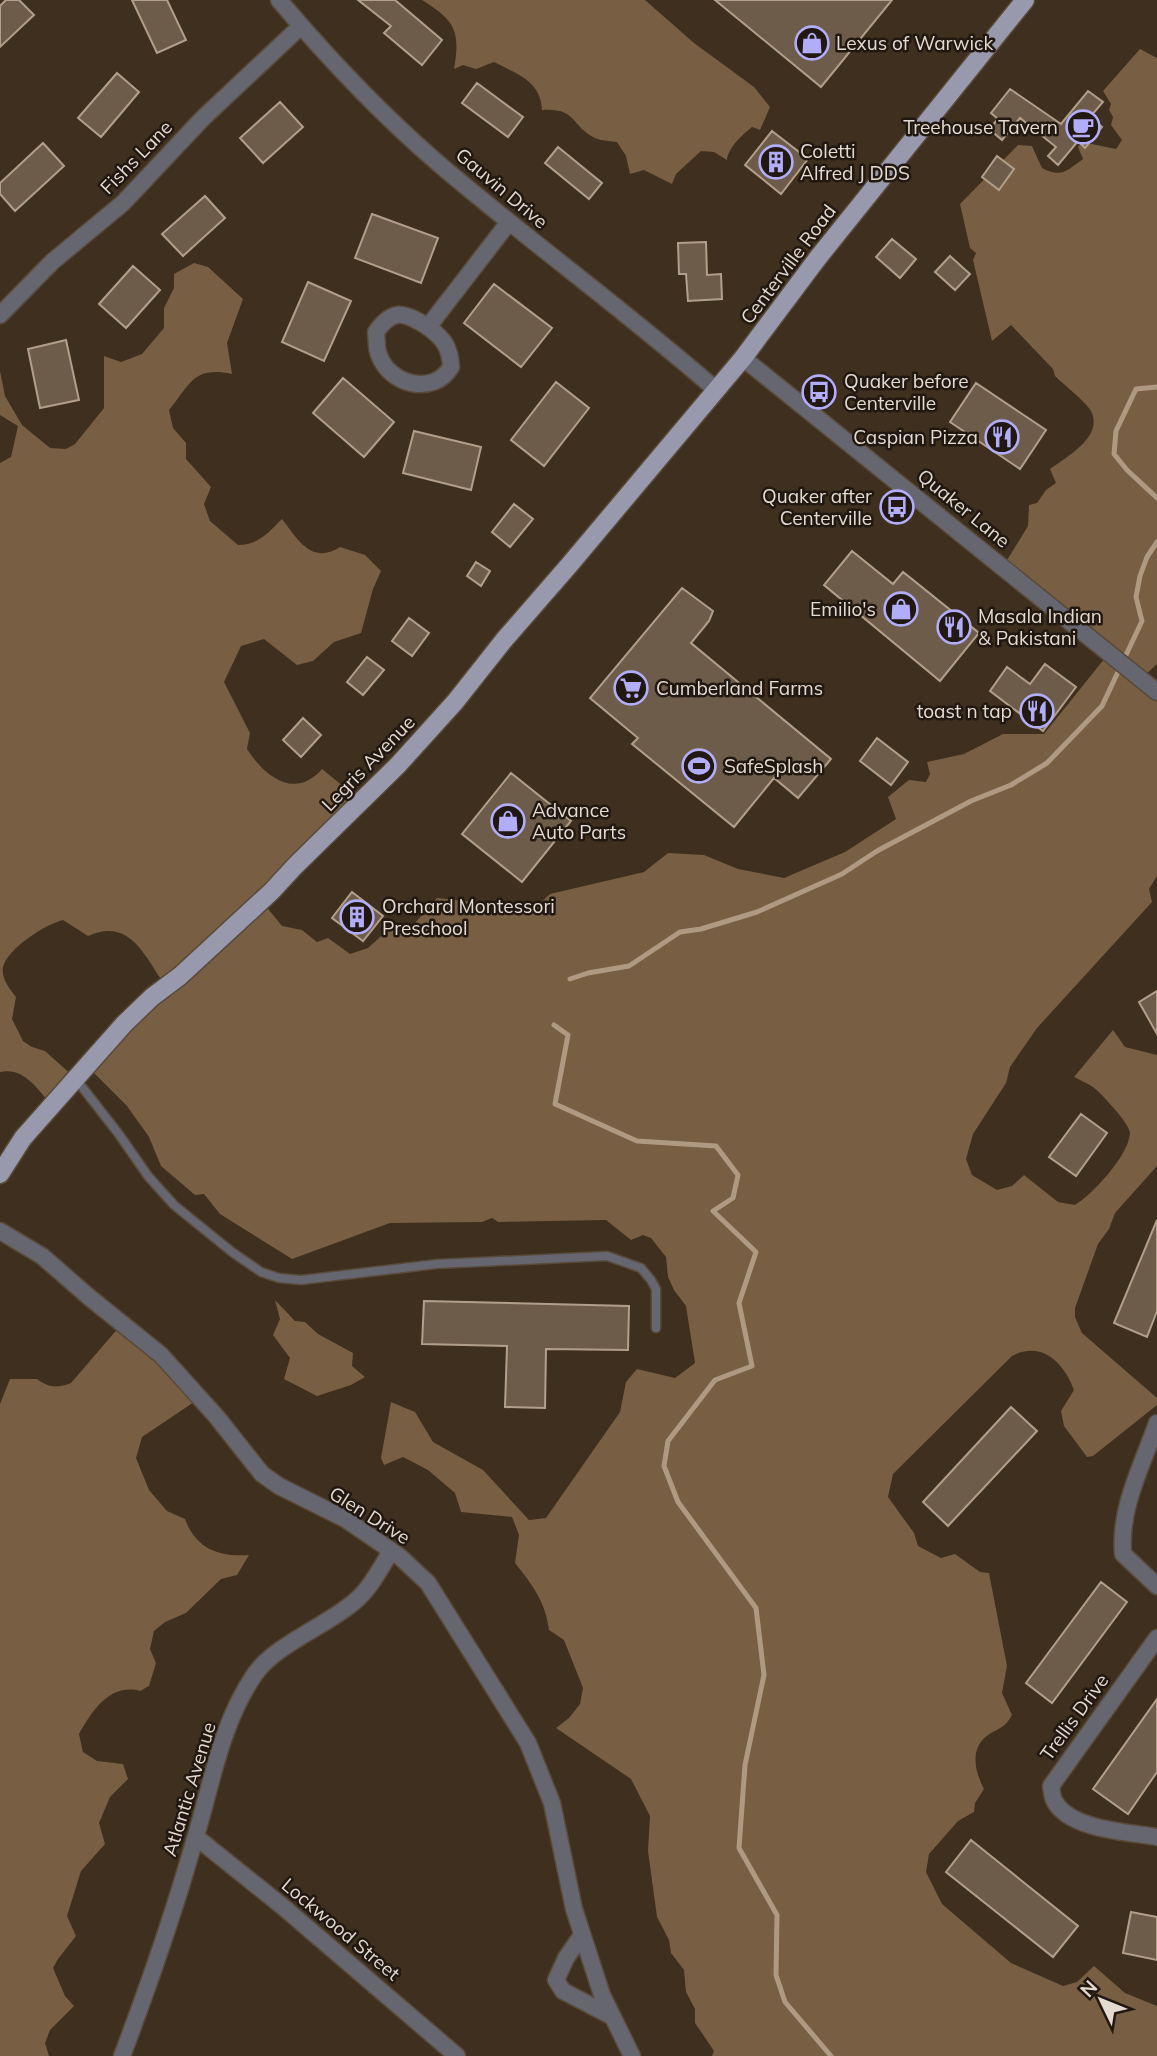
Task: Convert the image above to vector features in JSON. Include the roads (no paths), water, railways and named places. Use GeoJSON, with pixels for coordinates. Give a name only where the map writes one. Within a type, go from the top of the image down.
{"type":"FeatureCollection","features":[{"type":"Feature","properties":{"kind":"main road","name":"Centerville Road"},"geometry":{"type":"LineString","coordinates":[[743,358],[817,259],[1025,0]]}},
{"type":"Feature","properties":{"kind":"main road","name":"Legris Avenue"},"geometry":{"type":"LineString","coordinates":[[0,1174],[23,1138],[124,1024],[262,901],[398,765],[455,702],[504,640],[743,358]]}},
{"type":"Feature","properties":{"kind":"street","name":"Gauvin Drive"},"geometry":{"type":"LineString","coordinates":[[279,0],[391,120],[437,163],[715,389]]}},
{"type":"Feature","properties":{"kind":"street","name":"Fishs Lane"},"geometry":{"type":"LineString","coordinates":[[0,315],[52,262],[123,203],[203,118],[301,26]]}},
{"type":"Feature","properties":{"kind":"street"},"geometry":{"type":"LineString","coordinates":[[428,327],[509,222]]}},
{"type":"Feature","properties":{"kind":"street"},"geometry":{"type":"LineString","coordinates":[[397,314],[408,315],[428,327],[442,338],[450,352],[451,367],[437,382],[425,386],[399,378],[387,367],[379,358],[376,332],[389,318],[397,314]]}},
{"type":"Feature","properties":{"kind":"street","name":"Quaker Lane"},"geometry":{"type":"LineString","coordinates":[[743,358],[1157,692]]}},
{"type":"Feature","properties":{"kind":"street","name":"Glen Drive"},"geometry":{"type":"LineString","coordinates":[[0,1231],[42,1256],[161,1355],[216,1416],[262,1474],[279,1486],[345,1520],[391,1551],[428,1583],[528,1744],[552,1803],[574,1909],[601,1995],[632,2056]]}},
{"type":"Feature","properties":{"kind":"street"},"geometry":{"type":"LineString","coordinates":[[1157,1423],[1126,1509],[1122,1535],[1123,1554],[1157,1586]]}},
{"type":"Feature","properties":{"kind":"street","name":"Atlantic Avenue"},"geometry":{"type":"LineString","coordinates":[[122,2056],[196,1838],[214,1766],[244,1691],[257,1671],[271,1657],[353,1603],[365,1591],[391,1551]]}},
{"type":"Feature","properties":{"kind":"street","name":"Trellis Drive"},"geometry":{"type":"LineString","coordinates":[[1157,1638],[1051,1786],[1054,1802],[1067,1815],[1101,1828],[1157,1837]]}},
{"type":"Feature","properties":{"kind":"street","name":"Lockwood Street"},"geometry":{"type":"LineString","coordinates":[[196,1838],[282,1906],[457,2056]]}},
{"type":"Feature","properties":{"kind":"street"},"geometry":{"type":"LineString","coordinates":[[582,1935],[566,1958],[556,1980],[563,1991],[613,2017]]}},
{"type":"Feature","properties":{"kind":"lane"},"geometry":{"type":"LineString","coordinates":[[75,1078],[148,1176],[174,1205],[261,1272],[279,1278],[301,1280],[437,1264],[607,1256],[640,1268],[650,1280],[656,1289],[656,1328]]}},
{"type":"Feature","properties":{"kind":"waterway"},"geometry":{"type":"LineString","coordinates":[[1157,387],[1136,389],[1116,431],[1114,454],[1157,498]]}},
{"type":"Feature","properties":{"kind":"waterway"},"geometry":{"type":"LineString","coordinates":[[570,979],[629,966],[680,932],[701,929],[757,912],[842,874],[877,851],[971,801],[1011,785],[1047,763],[1102,706],[1142,621],[1136,597],[1147,557],[1157,542]]}},
{"type":"Feature","properties":{"kind":"waterway"},"geometry":{"type":"LineString","coordinates":[[554,1025],[568,1035],[555,1104],[637,1141],[716,1146],[738,1175],[733,1198],[713,1211],[756,1252],[739,1303],[752,1366],[715,1380],[668,1441],[664,1466],[678,1502],[756,1608],[764,1675],[745,1765],[739,1848],[777,1915],[776,1975],[785,2002],[831,2056]]}},
{"type":"Feature","properties":{"kind":"place","name":"Lexus of Warwick"},"geometry":{"type":"Point","coordinates":[812,43]}},
{"type":"Feature","properties":{"kind":"place","name":"Treehouse Tavern"},"geometry":{"type":"Point","coordinates":[1083,127]}},
{"type":"Feature","properties":{"kind":"place","name":"Coletti Alfred J DDS"},"geometry":{"type":"Point","coordinates":[776,162]}},
{"type":"Feature","properties":{"kind":"place","name":"Quaker before Centerville"},"geometry":{"type":"Point","coordinates":[819,392]}},
{"type":"Feature","properties":{"kind":"place","name":"Caspian Pizza"},"geometry":{"type":"Point","coordinates":[1002,437]}},
{"type":"Feature","properties":{"kind":"place","name":"Quaker after Centerville"},"geometry":{"type":"Point","coordinates":[897,507]}},
{"type":"Feature","properties":{"kind":"place","name":"Emilio's"},"geometry":{"type":"Point","coordinates":[901,609]}},
{"type":"Feature","properties":{"kind":"place","name":"Masala Indian & Pakistani"},"geometry":{"type":"Point","coordinates":[954,627]}},
{"type":"Feature","properties":{"kind":"place","name":"Cumberland Farms"},"geometry":{"type":"Point","coordinates":[631,688]}},
{"type":"Feature","properties":{"kind":"place","name":"toast n tap"},"geometry":{"type":"Point","coordinates":[1037,711]}},
{"type":"Feature","properties":{"kind":"place","name":"SafeSplash"},"geometry":{"type":"Point","coordinates":[699,766]}},
{"type":"Feature","properties":{"kind":"place","name":"Advance Auto Parts"},"geometry":{"type":"Point","coordinates":[508,821]}},
{"type":"Feature","properties":{"kind":"place","name":"Orchard Montessori Preschool"},"geometry":{"type":"Point","coordinates":[357,917]}}]}
